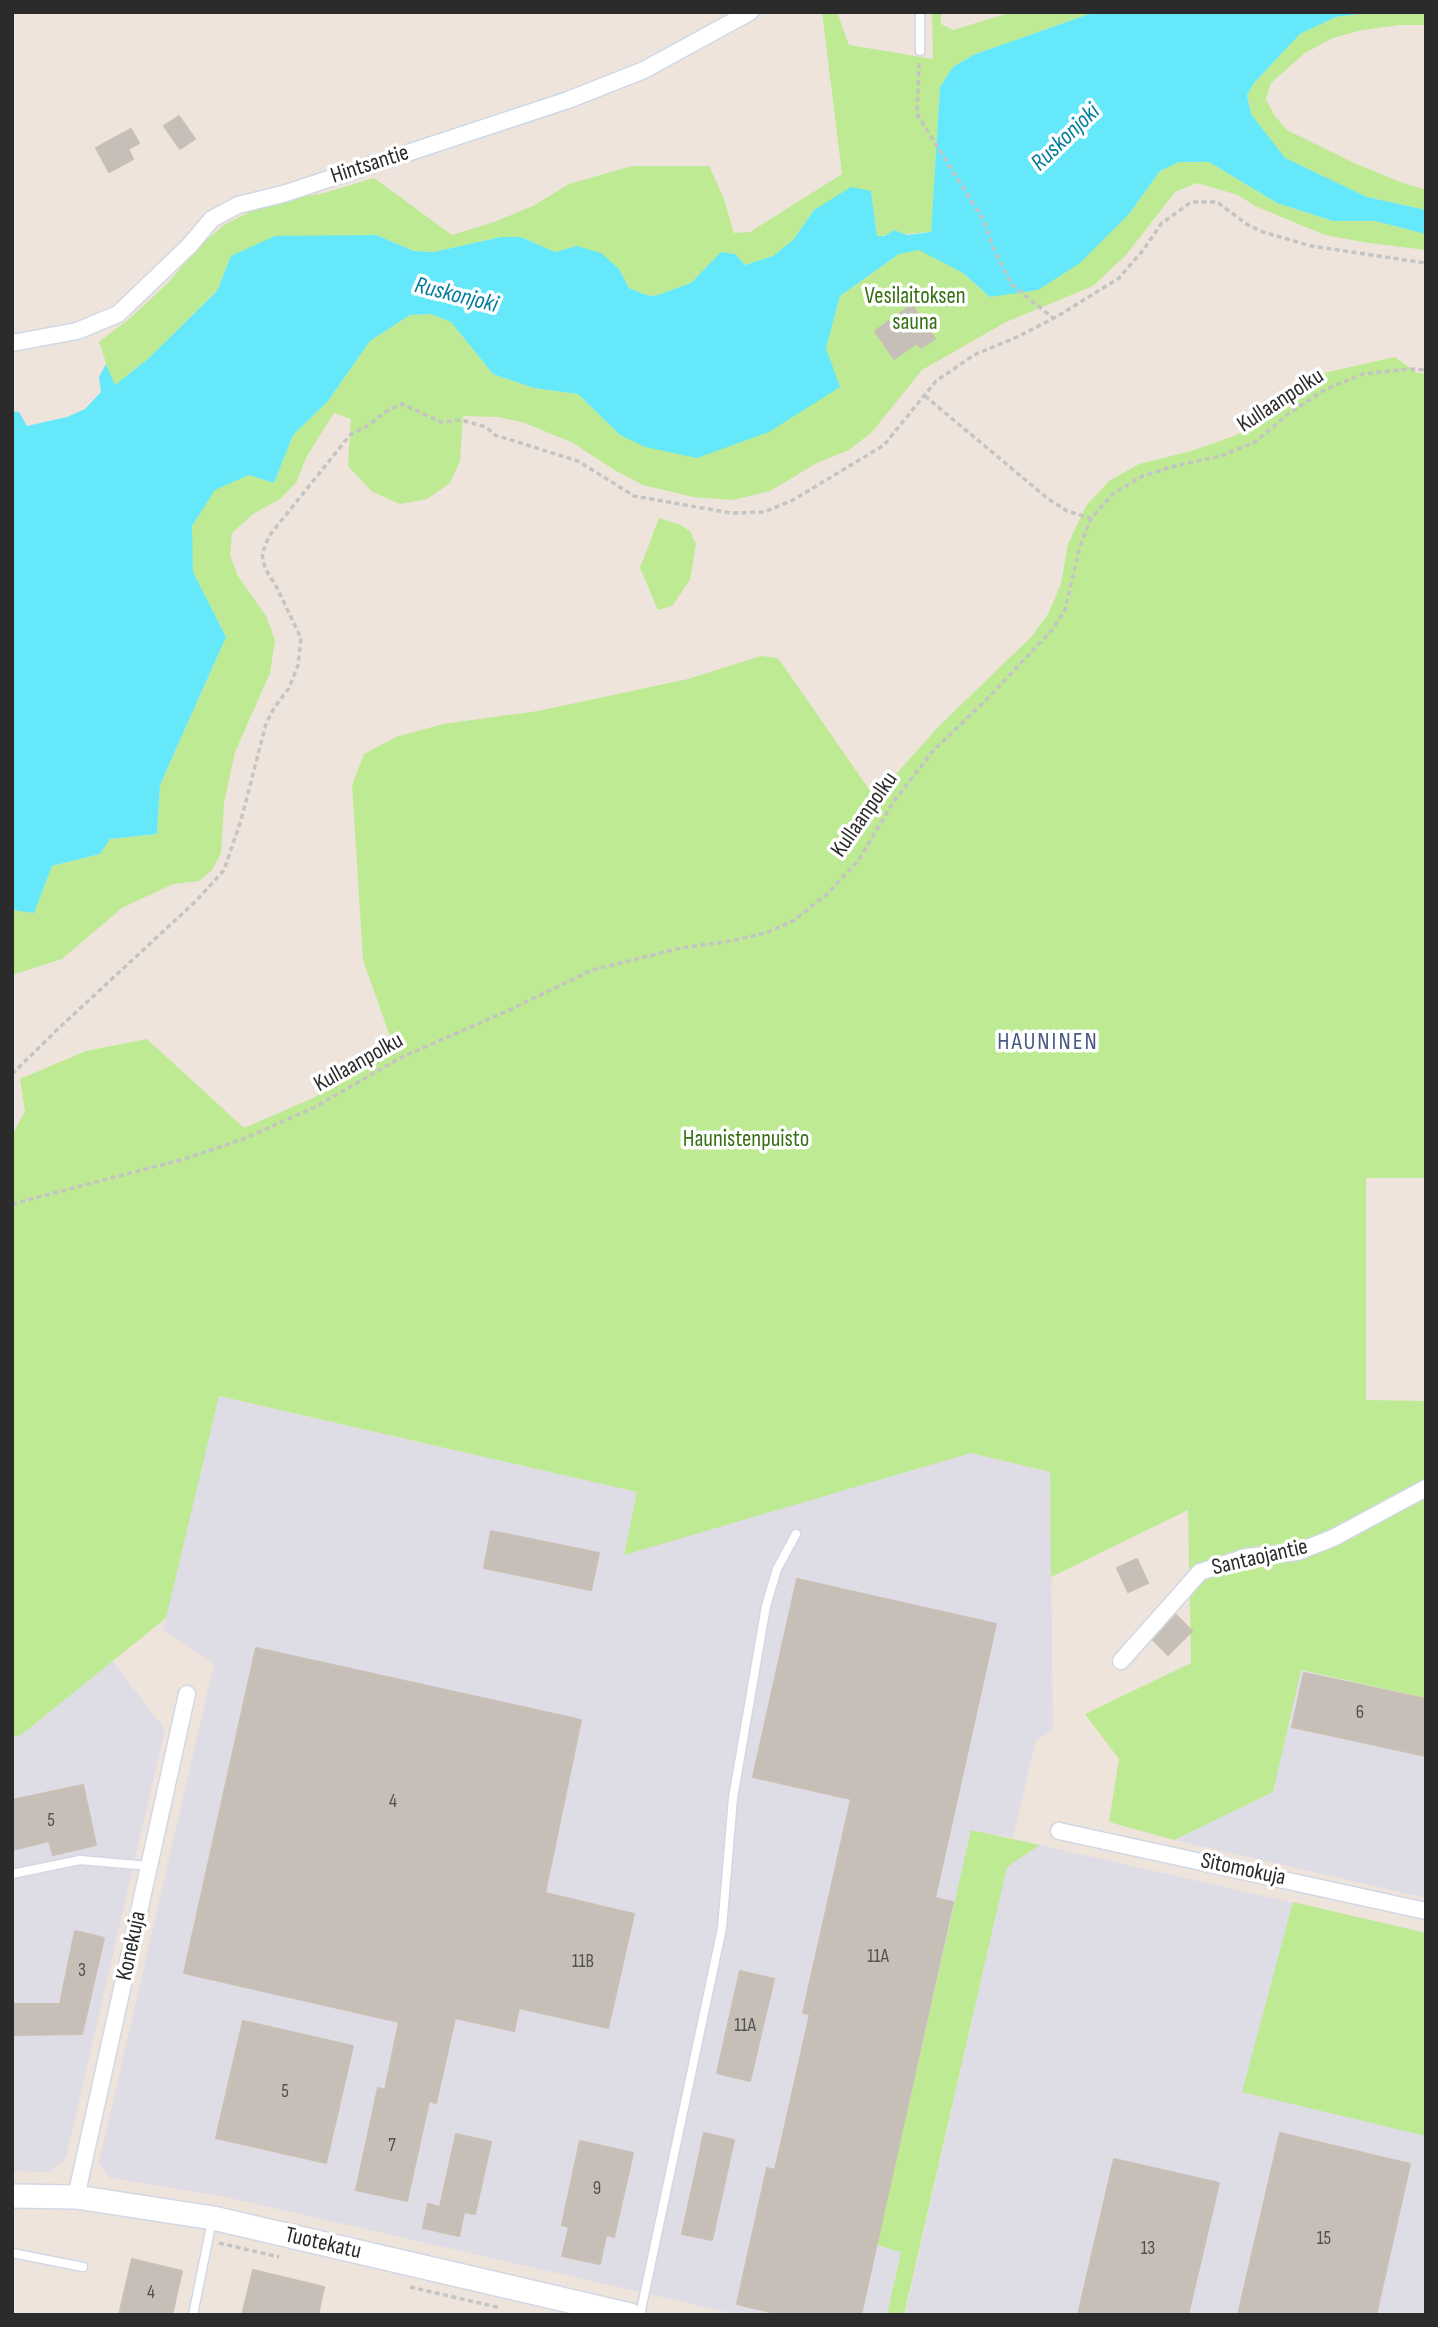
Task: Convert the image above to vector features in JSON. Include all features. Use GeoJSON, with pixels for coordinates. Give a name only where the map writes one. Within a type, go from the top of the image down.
{"type":"FeatureCollection","features":[{"type":"Feature","properties":{"kind":"street","name":"Hintsantie"},"geometry":{"type":"LineString","coordinates":[[12,343],[77,331],[118,314],[189,246],[212,219],[239,205],[283,194],[568,100],[644,70],[750,12]]}},
{"type":"Feature","properties":{"kind":"street","name":"Santaojantie"},"geometry":{"type":"LineString","coordinates":[[1121,1661],[1200,1572],[1246,1557],[1297,1552],[1333,1538],[1426,1488]]}},
{"type":"Feature","properties":{"kind":"street","name":"Konekuja"},"geometry":{"type":"LineString","coordinates":[[76,2197],[187,1695]]}},
{"type":"Feature","properties":{"kind":"street","name":"Sitomokuja"},"geometry":{"type":"LineString","coordinates":[[1059,1831],[1426,1911]]}},
{"type":"Feature","properties":{"kind":"street","name":"Tuotekatu"},"geometry":{"type":"LineString","coordinates":[[12,2196],[76,2197],[155,2207],[210,2229],[559,2303],[630,2315]]}},
{"type":"Feature","properties":{"kind":"lane"},"geometry":{"type":"LineString","coordinates":[[920,12],[920,51]]}},
{"type":"Feature","properties":{"kind":"lane"},"geometry":{"type":"LineString","coordinates":[[640,2315],[722,1928],[733,1798],[766,1606],[777,1569],[796,1534]]}},
{"type":"Feature","properties":{"kind":"lane"},"geometry":{"type":"LineString","coordinates":[[12,1874],[80,1860],[149,1866]]}},
{"type":"Feature","properties":{"kind":"lane"},"geometry":{"type":"LineString","coordinates":[[192,2315],[210,2229]]}},
{"type":"Feature","properties":{"kind":"lane"},"geometry":{"type":"LineString","coordinates":[[12,2253],[83,2267]]}},
{"type":"Feature","properties":{"kind":"path"},"geometry":{"type":"LineString","coordinates":[[920,51],[917,114],[984,221],[992,245],[1011,284],[1053,318]]}},
{"type":"Feature","properties":{"kind":"path"},"geometry":{"type":"LineString","coordinates":[[12,1074],[196,901],[224,870],[242,820],[266,724],[289,688],[298,665],[301,638],[265,568],[262,554],[269,536],[350,435],[402,404],[441,422],[461,420],[486,427],[495,435],[578,461],[634,496],[731,513],[764,512],[793,500],[884,444],[936,381],[974,355],[1053,318],[1119,278],[1161,224],[1191,202],[1217,202],[1248,225],[1311,246],[1426,264]]}},
{"type":"Feature","properties":{"kind":"path","name":"Kullaanpolku"},"geometry":{"type":"LineString","coordinates":[[12,1204],[184,1159],[246,1138],[315,1107],[402,1057],[592,970],[681,948],[766,933],[793,921],[826,895],[859,861],[894,801],[933,751],[1052,630],[1065,610],[1080,546],[1091,519],[1114,494],[1143,476],[1221,456],[1255,442],[1288,414],[1326,389],[1363,374],[1426,370]]}},
{"type":"Feature","properties":{"kind":"path"},"geometry":{"type":"LineString","coordinates":[[925,396],[1047,498],[1067,511],[1091,519]]}},
{"type":"Feature","properties":{"kind":"path"},"geometry":{"type":"LineString","coordinates":[[210,2229],[287,2258]]}},
{"type":"Feature","properties":{"kind":"path"},"geometry":{"type":"LineString","coordinates":[[407,2286],[511,2310]]}},
{"type":"Feature","properties":{"kind":"shaded area"},"geometry":{"type":"Polygon","coordinates":[[[218,1396],[637,1492],[624,1554],[971,1453],[1050,1472],[1053,1730],[1036,1740],[1013,1838],[972,1830],[877,2246],[901,2251],[887,2315],[740,2315],[230,2198],[110,2178],[99,2162],[214,1664],[163,1629],[218,1396]]]}},
{"type":"Feature","properties":{"kind":"shaded area"},"geometry":{"type":"Polygon","coordinates":[[[112,1661],[165,1729],[66,2158],[50,2172],[12,2171],[12,1737],[21,1735],[112,1661]]]}},
{"type":"Feature","properties":{"kind":"shaded area"},"geometry":{"type":"Polygon","coordinates":[[[1300,1670],[1426,1698],[1426,1898],[1174,1840],[1273,1792],[1300,1670]]]}},
{"type":"Feature","properties":{"kind":"shaded area"},"geometry":{"type":"Polygon","coordinates":[[[1040,1845],[1426,1933],[1426,2315],[905,2315],[1007,1866],[1040,1845]]]}},
{"type":"Feature","properties":{"kind":"green space"},"geometry":{"type":"Polygon","coordinates":[[[822,12],[837,12],[849,45],[933,59],[932,12],[941,12],[941,24],[953,30],[1012,12],[1095,12],[973,55],[953,67],[940,87],[931,232],[877,236],[871,191],[814,210],[793,240],[773,256],[745,265],[735,254],[721,252],[691,283],[655,296],[629,288],[619,269],[577,246],[555,252],[521,237],[501,237],[434,252],[414,251],[376,235],[231,256],[217,291],[149,358],[114,386],[99,342],[169,282],[197,248],[224,225],[265,204],[324,193],[374,178],[452,235],[533,206],[569,184],[632,166],[709,166],[723,196],[734,233],[750,232],[842,174],[822,12]]]}},
{"type":"Feature","properties":{"kind":"green space"},"geometry":{"type":"Polygon","coordinates":[[[1375,12],[1426,12],[1426,25],[1362,30],[1333,38],[1305,53],[1271,83],[1266,99],[1274,115],[1287,130],[1352,162],[1426,190],[1426,210],[1367,197],[1284,158],[1251,114],[1247,95],[1254,83],[1300,34],[1336,17],[1375,12]]]}},
{"type":"Feature","properties":{"kind":"green space","name":"Vesilaitoksen sauna"},"geometry":{"type":"Polygon","coordinates":[[[1179,162],[1209,162],[1277,203],[1333,221],[1375,221],[1426,234],[1426,250],[1325,235],[1255,206],[1238,195],[1197,183],[1175,192],[1126,255],[1093,286],[1006,322],[922,370],[872,432],[849,450],[817,463],[770,491],[733,500],[693,497],[643,485],[573,443],[525,423],[499,417],[463,416],[460,461],[450,483],[427,499],[400,504],[371,491],[348,466],[351,419],[334,413],[307,456],[296,483],[280,499],[253,514],[232,533],[230,555],[238,576],[266,616],[275,640],[270,673],[235,752],[224,803],[221,853],[212,870],[199,881],[173,884],[122,908],[62,959],[12,975],[12,910],[34,912],[52,866],[100,854],[110,839],[157,834],[160,785],[226,637],[193,572],[191,526],[214,490],[249,475],[274,483],[293,435],[328,401],[370,341],[410,315],[431,314],[451,322],[493,374],[534,388],[578,394],[620,435],[826,348],[840,296],[899,254],[919,249],[963,273],[990,297],[1129,214],[1160,171],[1179,162]]]}},
{"type":"Feature","properties":{"kind":"green space","name":"Haunistenpuisto"},"geometry":{"type":"Polygon","coordinates":[[[1395,357],[1417,373],[1426,373],[1426,1178],[1366,1178],[1366,1400],[1426,1401],[1426,1698],[1301,1670],[1273,1792],[1174,1840],[1109,1822],[1119,1759],[1085,1714],[1191,1663],[1188,1510],[1051,1577],[1050,1472],[971,1453],[624,1555],[637,1492],[219,1396],[166,1618],[21,1735],[12,1737],[12,1136],[25,1111],[20,1079],[86,1051],[147,1039],[244,1128],[311,1099],[391,1054],[391,1039],[363,960],[352,785],[364,754],[396,737],[443,724],[538,711],[688,679],[761,656],[778,658],[875,798],[937,728],[1032,636],[1048,614],[1061,584],[1068,544],[1086,506],[1109,481],[1139,464],[1191,451],[1237,435],[1319,374],[1395,357]]]}},
{"type":"Feature","properties":{"kind":"green space"},"geometry":{"type":"Polygon","coordinates":[[[659,518],[690,531],[696,544],[690,580],[672,606],[658,610],[640,568],[659,518]]]}},
{"type":"Feature","properties":{"kind":"green space"},"geometry":{"type":"Polygon","coordinates":[[[971,1830],[1040,1845],[1007,1867],[904,2315],[887,2315],[901,2252],[877,2245],[971,1830]]]}},
{"type":"Feature","properties":{"kind":"green space"},"geometry":{"type":"Polygon","coordinates":[[[1293,1902],[1426,1933],[1426,2136],[1242,2092],[1293,1902]]]}},
{"type":"Feature","properties":{"kind":"water","name":"Ruskonjoki"},"geometry":{"type":"Polygon","coordinates":[[[1095,12],[1375,12],[1336,17],[1300,34],[1254,83],[1247,95],[1251,114],[1285,158],[1367,197],[1426,210],[1426,234],[1375,221],[1333,221],[1277,203],[1209,162],[1179,162],[1160,171],[1129,214],[1080,263],[1038,290],[990,297],[963,273],[919,250],[899,254],[840,296],[826,348],[840,387],[769,432],[697,458],[645,447],[620,435],[578,394],[534,388],[493,374],[451,322],[431,314],[410,315],[370,341],[328,401],[293,435],[274,483],[249,475],[215,490],[192,526],[193,572],[226,637],[160,785],[157,834],[110,839],[100,854],[52,866],[34,913],[12,910],[12,411],[19,412],[27,426],[67,417],[85,409],[101,392],[99,377],[106,364],[115,385],[149,358],[217,291],[231,256],[275,236],[376,235],[414,251],[434,252],[501,237],[521,237],[555,252],[577,246],[601,253],[619,269],[629,288],[655,296],[691,283],[721,252],[735,254],[745,265],[773,256],[793,240],[814,210],[851,187],[871,191],[877,236],[885,236],[894,230],[907,235],[931,232],[940,87],[953,67],[973,55],[1095,12]]]}},
{"type":"Feature","properties":{"kind":"building"},"geometry":{"type":"Polygon","coordinates":[[[179,116],[195,139],[180,149],[164,126],[179,116]]]}},
{"type":"Feature","properties":{"kind":"building"},"geometry":{"type":"Polygon","coordinates":[[[131,129],[139,143],[128,149],[133,159],[109,172],[96,148],[131,129]]]}},
{"type":"Feature","properties":{"kind":"building"},"geometry":{"type":"Polygon","coordinates":[[[912,305],[935,339],[921,348],[917,343],[894,359],[875,331],[912,305]]]}},
{"type":"Feature","properties":{"kind":"building"},"geometry":{"type":"Polygon","coordinates":[[[491,1531],[599,1553],[591,1590],[484,1568],[491,1531]]]}},
{"type":"Feature","properties":{"kind":"building"},"geometry":{"type":"Polygon","coordinates":[[[1137,1559],[1148,1583],[1128,1592],[1117,1568],[1137,1559]]]}},
{"type":"Feature","properties":{"kind":"building"},"geometry":{"type":"Polygon","coordinates":[[[797,1579],[996,1624],[935,1898],[953,1902],[861,2315],[783,2315],[737,2304],[767,2168],[775,2170],[810,2014],[803,2013],[851,1799],[753,1777],[797,1579]]]}},
{"type":"Feature","properties":{"kind":"building"},"geometry":{"type":"Polygon","coordinates":[[[1176,1615],[1192,1631],[1168,1655],[1153,1640],[1176,1615]]]}},
{"type":"Feature","properties":{"kind":"building"},"geometry":{"type":"Polygon","coordinates":[[[256,1648],[581,1720],[545,1893],[634,1914],[608,2028],[519,2008],[514,2031],[455,2018],[436,2103],[429,2101],[407,2201],[356,2190],[378,2088],[385,2090],[399,2022],[184,1973],[256,1648]]]}},
{"type":"Feature","properties":{"kind":"building"},"geometry":{"type":"Polygon","coordinates":[[[1304,1673],[1426,1699],[1426,1756],[1292,1727],[1304,1673]]]}},
{"type":"Feature","properties":{"kind":"building"},"geometry":{"type":"Polygon","coordinates":[[[83,1785],[96,1845],[53,1855],[49,1841],[12,1850],[12,1800],[83,1785]]]}},
{"type":"Feature","properties":{"kind":"building"},"geometry":{"type":"Polygon","coordinates":[[[75,1931],[104,1938],[82,2034],[12,2035],[12,2004],[60,2004],[75,1931]]]}},
{"type":"Feature","properties":{"kind":"building"},"geometry":{"type":"Polygon","coordinates":[[[740,1971],[774,1979],[750,2081],[717,2073],[740,1971]]]}},
{"type":"Feature","properties":{"kind":"building"},"geometry":{"type":"Polygon","coordinates":[[[243,2021],[353,2046],[326,2163],[216,2138],[243,2021]]]}},
{"type":"Feature","properties":{"kind":"building"},"geometry":{"type":"Polygon","coordinates":[[[704,2133],[734,2140],[712,2240],[682,2234],[704,2133]]]}},
{"type":"Feature","properties":{"kind":"building"},"geometry":{"type":"Polygon","coordinates":[[[1280,2133],[1410,2164],[1376,2315],[1238,2315],[1280,2133]]]}},
{"type":"Feature","properties":{"kind":"building"},"geometry":{"type":"Polygon","coordinates":[[[456,2134],[491,2142],[475,2214],[464,2212],[459,2236],[423,2228],[428,2204],[440,2207],[456,2134]]]}},
{"type":"Feature","properties":{"kind":"building"},"geometry":{"type":"Polygon","coordinates":[[[580,2141],[633,2153],[614,2237],[606,2235],[600,2264],[562,2256],[569,2227],[562,2225],[580,2141]]]}},
{"type":"Feature","properties":{"kind":"building"},"geometry":{"type":"Polygon","coordinates":[[[1114,2159],[1219,2183],[1188,2315],[1078,2315],[1114,2159]]]}},
{"type":"Feature","properties":{"kind":"building"},"geometry":{"type":"Polygon","coordinates":[[[132,2259],[182,2271],[172,2315],[119,2315],[132,2259]]]}},
{"type":"Feature","properties":{"kind":"building"},"geometry":{"type":"Polygon","coordinates":[[[253,2270],[324,2287],[318,2315],[242,2315],[253,2270]]]}},
{"type":"Feature","properties":{"kind":"district","name":"HAUNINEN"},"geometry":{"type":"Point","coordinates":[1048,1043]}}]}
